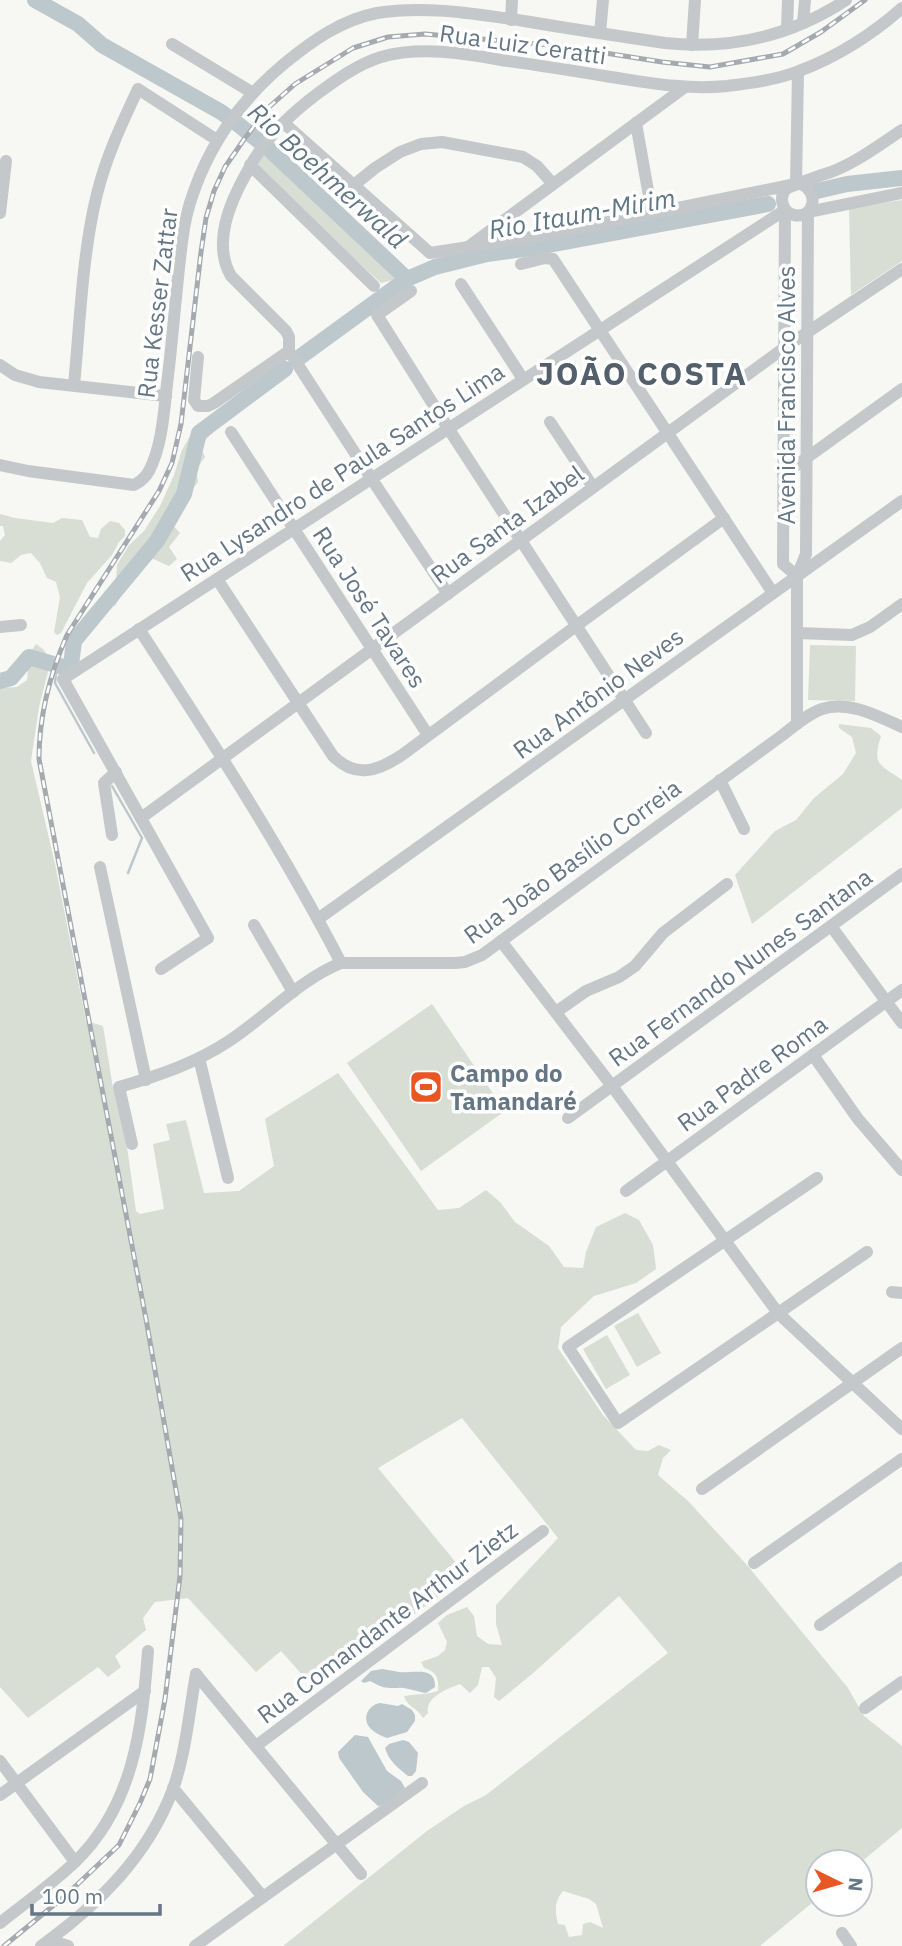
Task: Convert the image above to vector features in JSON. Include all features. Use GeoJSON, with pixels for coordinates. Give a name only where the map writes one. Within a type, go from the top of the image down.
{"type":"FeatureCollection","features":[{"type":"Feature","properties":{"kind":"street"},"geometry":{"type":"LineString","coordinates":[[511,19],[512,0]]}},
{"type":"Feature","properties":{"kind":"street"},"geometry":{"type":"LineString","coordinates":[[600,33],[603,0]]}},
{"type":"Feature","properties":{"kind":"street"},"geometry":{"type":"LineString","coordinates":[[692,45],[695,0]]}},
{"type":"Feature","properties":{"kind":"street","name":"Rua Kesser Zattar"},"geometry":{"type":"LineString","coordinates":[[0,465],[134,485],[141,482],[155,456],[166,396],[184,230],[194,190],[217,140],[253,93],[281,66],[345,23],[365,16],[425,10],[477,14],[692,45],[741,43],[758,40],[803,23],[846,0]]}},
{"type":"Feature","properties":{"kind":"street"},"geometry":{"type":"LineString","coordinates":[[788,1],[796,7],[805,2]]}},
{"type":"Feature","properties":{"kind":"street"},"geometry":{"type":"LineString","coordinates":[[787,29],[788,1]]}},
{"type":"Feature","properties":{"kind":"street"},"geometry":{"type":"LineString","coordinates":[[803,23],[805,2]]}},
{"type":"Feature","properties":{"kind":"street","name":"Rua Luiz Ceratti"},"geometry":{"type":"LineString","coordinates":[[448,594],[289,351],[286,331],[231,276],[223,257],[224,234],[237,190],[264,145],[308,101],[356,68],[381,57],[408,52],[474,55],[685,88],[751,83],[798,72],[847,47],[901,12]]}},
{"type":"Feature","properties":{"kind":"street"},"geometry":{"type":"LineString","coordinates":[[172,44],[253,93]]}},
{"type":"Feature","properties":{"kind":"street"},"geometry":{"type":"LineString","coordinates":[[796,184],[798,72]]}},
{"type":"Feature","properties":{"kind":"street"},"geometry":{"type":"LineString","coordinates":[[467,247],[685,88]]}},
{"type":"Feature","properties":{"kind":"street"},"geometry":{"type":"LineString","coordinates":[[74,385],[89,242],[97,194],[113,144],[138,89],[217,140]]}},
{"type":"Feature","properties":{"kind":"street"},"geometry":{"type":"LineString","coordinates":[[284,123],[429,253],[545,235],[796,184],[849,164],[902,130]]}},
{"type":"Feature","properties":{"kind":"street"},"geometry":{"type":"LineString","coordinates":[[636,123],[652,213]]}},
{"type":"Feature","properties":{"kind":"street"},"geometry":{"type":"LineString","coordinates":[[354,186],[381,163],[400,152],[421,144],[442,142],[523,157],[537,166],[553,184]]}},
{"type":"Feature","properties":{"kind":"street"},"geometry":{"type":"LineString","coordinates":[[0,213],[6,161]]}},
{"type":"Feature","properties":{"kind":"street"},"geometry":{"type":"LineString","coordinates":[[250,166],[374,286]]}},
{"type":"Feature","properties":{"kind":"street"},"geometry":{"type":"LineString","coordinates":[[808,212],[813,198],[810,189],[796,184],[784,191],[782,201],[785,209],[799,216],[902,193]]}},
{"type":"Feature","properties":{"kind":"street","name":"Avenida Francisco Alves"},"geometry":{"type":"LineString","coordinates":[[785,209],[783,564],[797,576]]}},
{"type":"Feature","properties":{"kind":"street","name":"Rua Lysandro de Paula Santos Lima"},"geometry":{"type":"LineString","coordinates":[[116,772],[64,679],[785,209]]}},
{"type":"Feature","properties":{"kind":"street","name":"Avenida Francisco Alves"},"geometry":{"type":"LineString","coordinates":[[797,724],[797,576],[806,554],[808,212]]}},
{"type":"Feature","properties":{"kind":"street"},"geometry":{"type":"LineString","coordinates":[[521,264],[545,258],[553,259],[774,593]]}},
{"type":"Feature","properties":{"kind":"street","name":"Rua Santa Izabel"},"geometry":{"type":"LineString","coordinates":[[141,818],[784,348],[902,269]]}},
{"type":"Feature","properties":{"kind":"street"},"geometry":{"type":"LineString","coordinates":[[785,278],[807,278]]}},
{"type":"Feature","properties":{"kind":"street"},"geometry":{"type":"LineString","coordinates":[[461,284],[523,379]]}},
{"type":"Feature","properties":{"kind":"street"},"geometry":{"type":"LineString","coordinates":[[411,291],[377,315],[646,733]]}},
{"type":"Feature","properties":{"kind":"street"},"geometry":{"type":"LineString","coordinates":[[198,357],[194,400],[202,407],[214,403],[289,351]]}},
{"type":"Feature","properties":{"kind":"street"},"geometry":{"type":"LineString","coordinates":[[0,365],[24,379],[166,396]]}},
{"type":"Feature","properties":{"kind":"street"},"geometry":{"type":"LineString","coordinates":[[783,475],[902,389]]}},
{"type":"Feature","properties":{"kind":"street"},"geometry":{"type":"LineString","coordinates":[[550,422],[593,487]]}},
{"type":"Feature","properties":{"kind":"street","name":"Rua José Tavares"},"geometry":{"type":"LineString","coordinates":[[231,432],[428,735]]}},
{"type":"Feature","properties":{"kind":"street","name":"Rua Antônio Neves"},"geometry":{"type":"LineString","coordinates":[[318,919],[902,500]]}},
{"type":"Feature","properties":{"kind":"street"},"geometry":{"type":"LineString","coordinates":[[217,579],[333,756],[347,767],[357,770],[375,769],[392,761],[724,518]]}},
{"type":"Feature","properties":{"kind":"street"},"geometry":{"type":"LineString","coordinates":[[797,633],[852,635],[870,627],[902,604]]}},
{"type":"Feature","properties":{"kind":"street"},"geometry":{"type":"LineString","coordinates":[[0,627],[21,625]]}},
{"type":"Feature","properties":{"kind":"street"},"geometry":{"type":"LineString","coordinates":[[139,629],[223,758],[341,963]]}},
{"type":"Feature","properties":{"kind":"street","name":"Rua João Basílio Correia"},"geometry":{"type":"LineString","coordinates":[[132,1144],[119,1087],[146,1080],[199,1058],[230,1040],[318,975],[341,963],[455,963],[466,962],[482,955],[720,779],[820,710],[837,706],[868,712],[902,727]]}},
{"type":"Feature","properties":{"kind":"street"},"geometry":{"type":"LineString","coordinates":[[112,835],[104,783],[116,772],[208,938],[162,970]]}},
{"type":"Feature","properties":{"kind":"street"},"geometry":{"type":"LineString","coordinates":[[720,779],[744,829]]}},
{"type":"Feature","properties":{"kind":"street"},"geometry":{"type":"LineString","coordinates":[[100,867],[146,1080]]}},
{"type":"Feature","properties":{"kind":"street","name":"Rua Fernando Nunes Santana"},"geometry":{"type":"LineString","coordinates":[[568,1118],[902,874]]}},
{"type":"Feature","properties":{"kind":"street"},"geometry":{"type":"LineString","coordinates":[[556,1012],[586,991],[619,977],[635,966],[663,933],[727,884]]}},
{"type":"Feature","properties":{"kind":"street"},"geometry":{"type":"LineString","coordinates":[[254,925],[293,992]]}},
{"type":"Feature","properties":{"kind":"street"},"geometry":{"type":"LineString","coordinates":[[831,926],[902,1023]]}},
{"type":"Feature","properties":{"kind":"street"},"geometry":{"type":"LineString","coordinates":[[501,941],[612,1086],[778,1313],[902,1429]]}},
{"type":"Feature","properties":{"kind":"street","name":"Rua Padre Roma"},"geometry":{"type":"LineString","coordinates":[[626,1191],[902,990]]}},
{"type":"Feature","properties":{"kind":"street"},"geometry":{"type":"LineString","coordinates":[[813,1055],[858,1119],[902,1170]]}},
{"type":"Feature","properties":{"kind":"street"},"geometry":{"type":"LineString","coordinates":[[199,1058],[228,1178]]}},
{"type":"Feature","properties":{"kind":"street"},"geometry":{"type":"LineString","coordinates":[[817,1178],[568,1347],[618,1423],[867,1252]]}},
{"type":"Feature","properties":{"kind":"street"},"geometry":{"type":"LineString","coordinates":[[702,1489],[902,1348]]}},
{"type":"Feature","properties":{"kind":"street"},"geometry":{"type":"LineString","coordinates":[[754,1563],[902,1459]]}},
{"type":"Feature","properties":{"kind":"street","name":"Rua Comandante Arthur Zietz"},"geometry":{"type":"LineString","coordinates":[[256,1746],[543,1531]]}},
{"type":"Feature","properties":{"kind":"street"},"geometry":{"type":"LineString","coordinates":[[820,1625],[902,1568]]}},
{"type":"Feature","properties":{"kind":"street"},"geometry":{"type":"LineString","coordinates":[[0,1923],[75,1862],[104,1828],[132,1767],[145,1691],[148,1651]]}},
{"type":"Feature","properties":{"kind":"street"},"geometry":{"type":"LineString","coordinates":[[45,1943],[88,1909],[118,1880],[153,1831],[173,1788],[196,1674],[361,1874]]}},
{"type":"Feature","properties":{"kind":"street"},"geometry":{"type":"LineString","coordinates":[[864,1707],[902,1682]]}},
{"type":"Feature","properties":{"kind":"street"},"geometry":{"type":"LineString","coordinates":[[0,1795],[145,1691]]}},
{"type":"Feature","properties":{"kind":"street"},"geometry":{"type":"LineString","coordinates":[[0,1761],[75,1862]]}},
{"type":"Feature","properties":{"kind":"street"},"geometry":{"type":"LineString","coordinates":[[195,1946],[422,1783]]}},
{"type":"Feature","properties":{"kind":"street"},"geometry":{"type":"LineString","coordinates":[[173,1788],[263,1897]]}},
{"type":"Feature","properties":{"kind":"street"},"geometry":{"type":"LineString","coordinates":[[842,1933],[851,1946]]}},
{"type":"Feature","properties":{"kind":"street"},"geometry":{"type":"LineString","coordinates":[[45,1943],[68,1946]]}},
{"type":"Feature","properties":{"kind":"shaded area"},"geometry":{"type":"Polygon","coordinates":[[[273,145],[395,260],[396,279],[381,283],[258,171],[260,160],[273,145]]]}},
{"type":"Feature","properties":{"kind":"shaded area"},"geometry":{"type":"Polygon","coordinates":[[[902,200],[902,261],[851,295],[849,208],[902,200]]]}},
{"type":"Feature","properties":{"kind":"shaded area"},"geometry":{"type":"Polygon","coordinates":[[[279,368],[280,377],[241,406],[200,445],[205,457],[196,470],[198,482],[178,508],[171,523],[180,533],[169,547],[177,559],[169,566],[151,558],[139,567],[138,576],[129,582],[115,606],[108,605],[107,595],[116,582],[117,565],[160,506],[182,450],[195,427],[279,368]]]}},
{"type":"Feature","properties":{"kind":"shaded area"},"geometry":{"type":"Polygon","coordinates":[[[0,514],[53,523],[62,518],[82,520],[90,537],[98,538],[101,529],[110,521],[119,523],[125,530],[125,536],[87,583],[61,633],[57,635],[54,632],[60,597],[56,582],[47,578],[40,563],[31,553],[21,555],[11,563],[0,561],[0,541],[5,535],[3,526],[0,526],[0,514]]]}},
{"type":"Feature","properties":{"kind":"shaded area"},"geometry":{"type":"Polygon","coordinates":[[[36,644],[51,660],[39,707],[31,761],[55,864],[86,1021],[103,1026],[113,1088],[123,1118],[136,1211],[140,1214],[164,1209],[153,1144],[170,1140],[166,1124],[186,1120],[204,1193],[239,1191],[274,1166],[265,1119],[338,1073],[438,1210],[459,1208],[486,1190],[500,1202],[515,1222],[549,1246],[564,1267],[583,1268],[596,1227],[625,1213],[639,1220],[653,1245],[656,1269],[636,1283],[594,1296],[561,1327],[558,1348],[603,1415],[636,1450],[648,1451],[659,1445],[671,1450],[663,1458],[658,1475],[688,1501],[747,1565],[848,1688],[864,1716],[902,1746],[902,1828],[874,1851],[874,1848],[804,1848],[804,1910],[760,1946],[283,1946],[427,1831],[486,1795],[668,1653],[619,1596],[499,1701],[494,1697],[496,1678],[489,1667],[482,1667],[478,1685],[470,1693],[460,1684],[443,1691],[430,1702],[428,1713],[423,1718],[408,1703],[404,1696],[438,1691],[436,1676],[424,1668],[421,1662],[438,1656],[445,1650],[447,1642],[438,1623],[447,1615],[467,1607],[474,1616],[477,1636],[488,1644],[502,1645],[496,1624],[496,1605],[558,1538],[462,1418],[378,1468],[467,1576],[313,1687],[281,1651],[256,1672],[188,1598],[155,1602],[143,1618],[146,1630],[115,1656],[121,1667],[108,1677],[98,1667],[28,1718],[0,1687],[0,688],[17,687],[27,680],[30,653],[36,644]],[[563,1891],[557,1903],[558,1924],[565,1925],[569,1937],[582,1935],[583,1924],[590,1922],[603,1928],[596,1904],[563,1891]]]}},
{"type":"Feature","properties":{"kind":"shaded area"},"geometry":{"type":"Polygon","coordinates":[[[810,645],[856,646],[855,701],[808,700],[810,645]]]}},
{"type":"Feature","properties":{"kind":"shaded area"},"geometry":{"type":"Polygon","coordinates":[[[839,724],[871,728],[881,736],[878,758],[883,767],[902,780],[902,808],[752,924],[735,875],[775,831],[796,820],[814,798],[843,774],[856,753],[852,737],[839,728],[839,724]]]}},
{"type":"Feature","properties":{"kind":"shaded area","name":"Campo do Tamandaré"},"geometry":{"type":"Polygon","coordinates":[[[432,1004],[505,1111],[421,1171],[347,1063],[432,1004]]]}},
{"type":"Feature","properties":{"kind":"shaded area"},"geometry":{"type":"Polygon","coordinates":[[[638,1313],[661,1353],[637,1367],[614,1326],[638,1313]]]}},
{"type":"Feature","properties":{"kind":"shaded area"},"geometry":{"type":"Polygon","coordinates":[[[607,1335],[630,1375],[606,1389],[583,1349],[607,1335]]]}},
{"type":"Feature","properties":{"kind":"shaded area"},"geometry":{"type":"Polygon","coordinates":[[[382,1669],[427,1673],[432,1676],[435,1687],[426,1693],[361,1681],[371,1671],[382,1669]]]}},
{"type":"Feature","properties":{"kind":"shaded area"},"geometry":{"type":"Polygon","coordinates":[[[380,1703],[398,1706],[402,1704],[412,1710],[415,1721],[407,1732],[387,1738],[371,1729],[366,1721],[367,1713],[372,1706],[380,1703]]]}},
{"type":"Feature","properties":{"kind":"shaded area"},"geometry":{"type":"Polygon","coordinates":[[[355,1735],[368,1737],[387,1771],[401,1781],[405,1788],[384,1805],[378,1806],[363,1792],[339,1758],[338,1752],[355,1735]]]}},
{"type":"Feature","properties":{"kind":"shaded area"},"geometry":{"type":"Polygon","coordinates":[[[403,1740],[409,1742],[418,1753],[416,1771],[412,1776],[408,1776],[394,1764],[385,1748],[403,1740]]]}},
{"type":"Feature","properties":{"kind":"waterway","name":"Rio Boehmerwald"},"geometry":{"type":"LineString","coordinates":[[35,0],[78,24],[102,45],[221,112],[239,125],[270,150],[407,279]]}},
{"type":"Feature","properties":{"kind":"waterway","name":"Rio Itaum-Mirim"},"geometry":{"type":"LineString","coordinates":[[817,191],[847,184],[902,178]]}},
{"type":"Feature","properties":{"kind":"waterway","name":"Rio Itaum-Mirim"},"geometry":{"type":"LineString","coordinates":[[300,357],[407,279],[435,267],[487,254],[768,204]]}},
{"type":"Feature","properties":{"kind":"waterway"},"geometry":{"type":"LineString","coordinates":[[0,681],[11,678],[29,657],[63,667],[71,665],[74,641],[157,541],[184,494],[199,433],[285,369]]}},
{"type":"Feature","properties":{"kind":"waterway"},"geometry":{"type":"LineString","coordinates":[[63,667],[56,673],[55,683],[94,753]]}},
{"type":"Feature","properties":{"kind":"waterway"},"geometry":{"type":"LineString","coordinates":[[112,786],[142,838],[128,873]]}},
{"type":"Feature","properties":{"kind":"railway"},"geometry":{"type":"LineString","coordinates":[[4,1946],[65,1896],[119,1845],[140,1803],[150,1779],[165,1699],[180,1576],[181,1519],[146,1319],[39,759],[47,696],[67,635],[159,491],[172,463],[181,424],[206,218],[214,191],[225,167],[245,138],[268,108],[295,84],[353,48],[388,37],[425,34],[561,46],[710,67],[783,54],[821,32],[865,0]]}},
{"type":"Feature","properties":{"kind":"place","name":"Campo do Tamandaré"},"geometry":{"type":"Point","coordinates":[426,1087]}},
{"type":"Feature","properties":{"kind":"district","name":"JOÃO COSTA"},"geometry":{"type":"Point","coordinates":[642,373]}}]}
